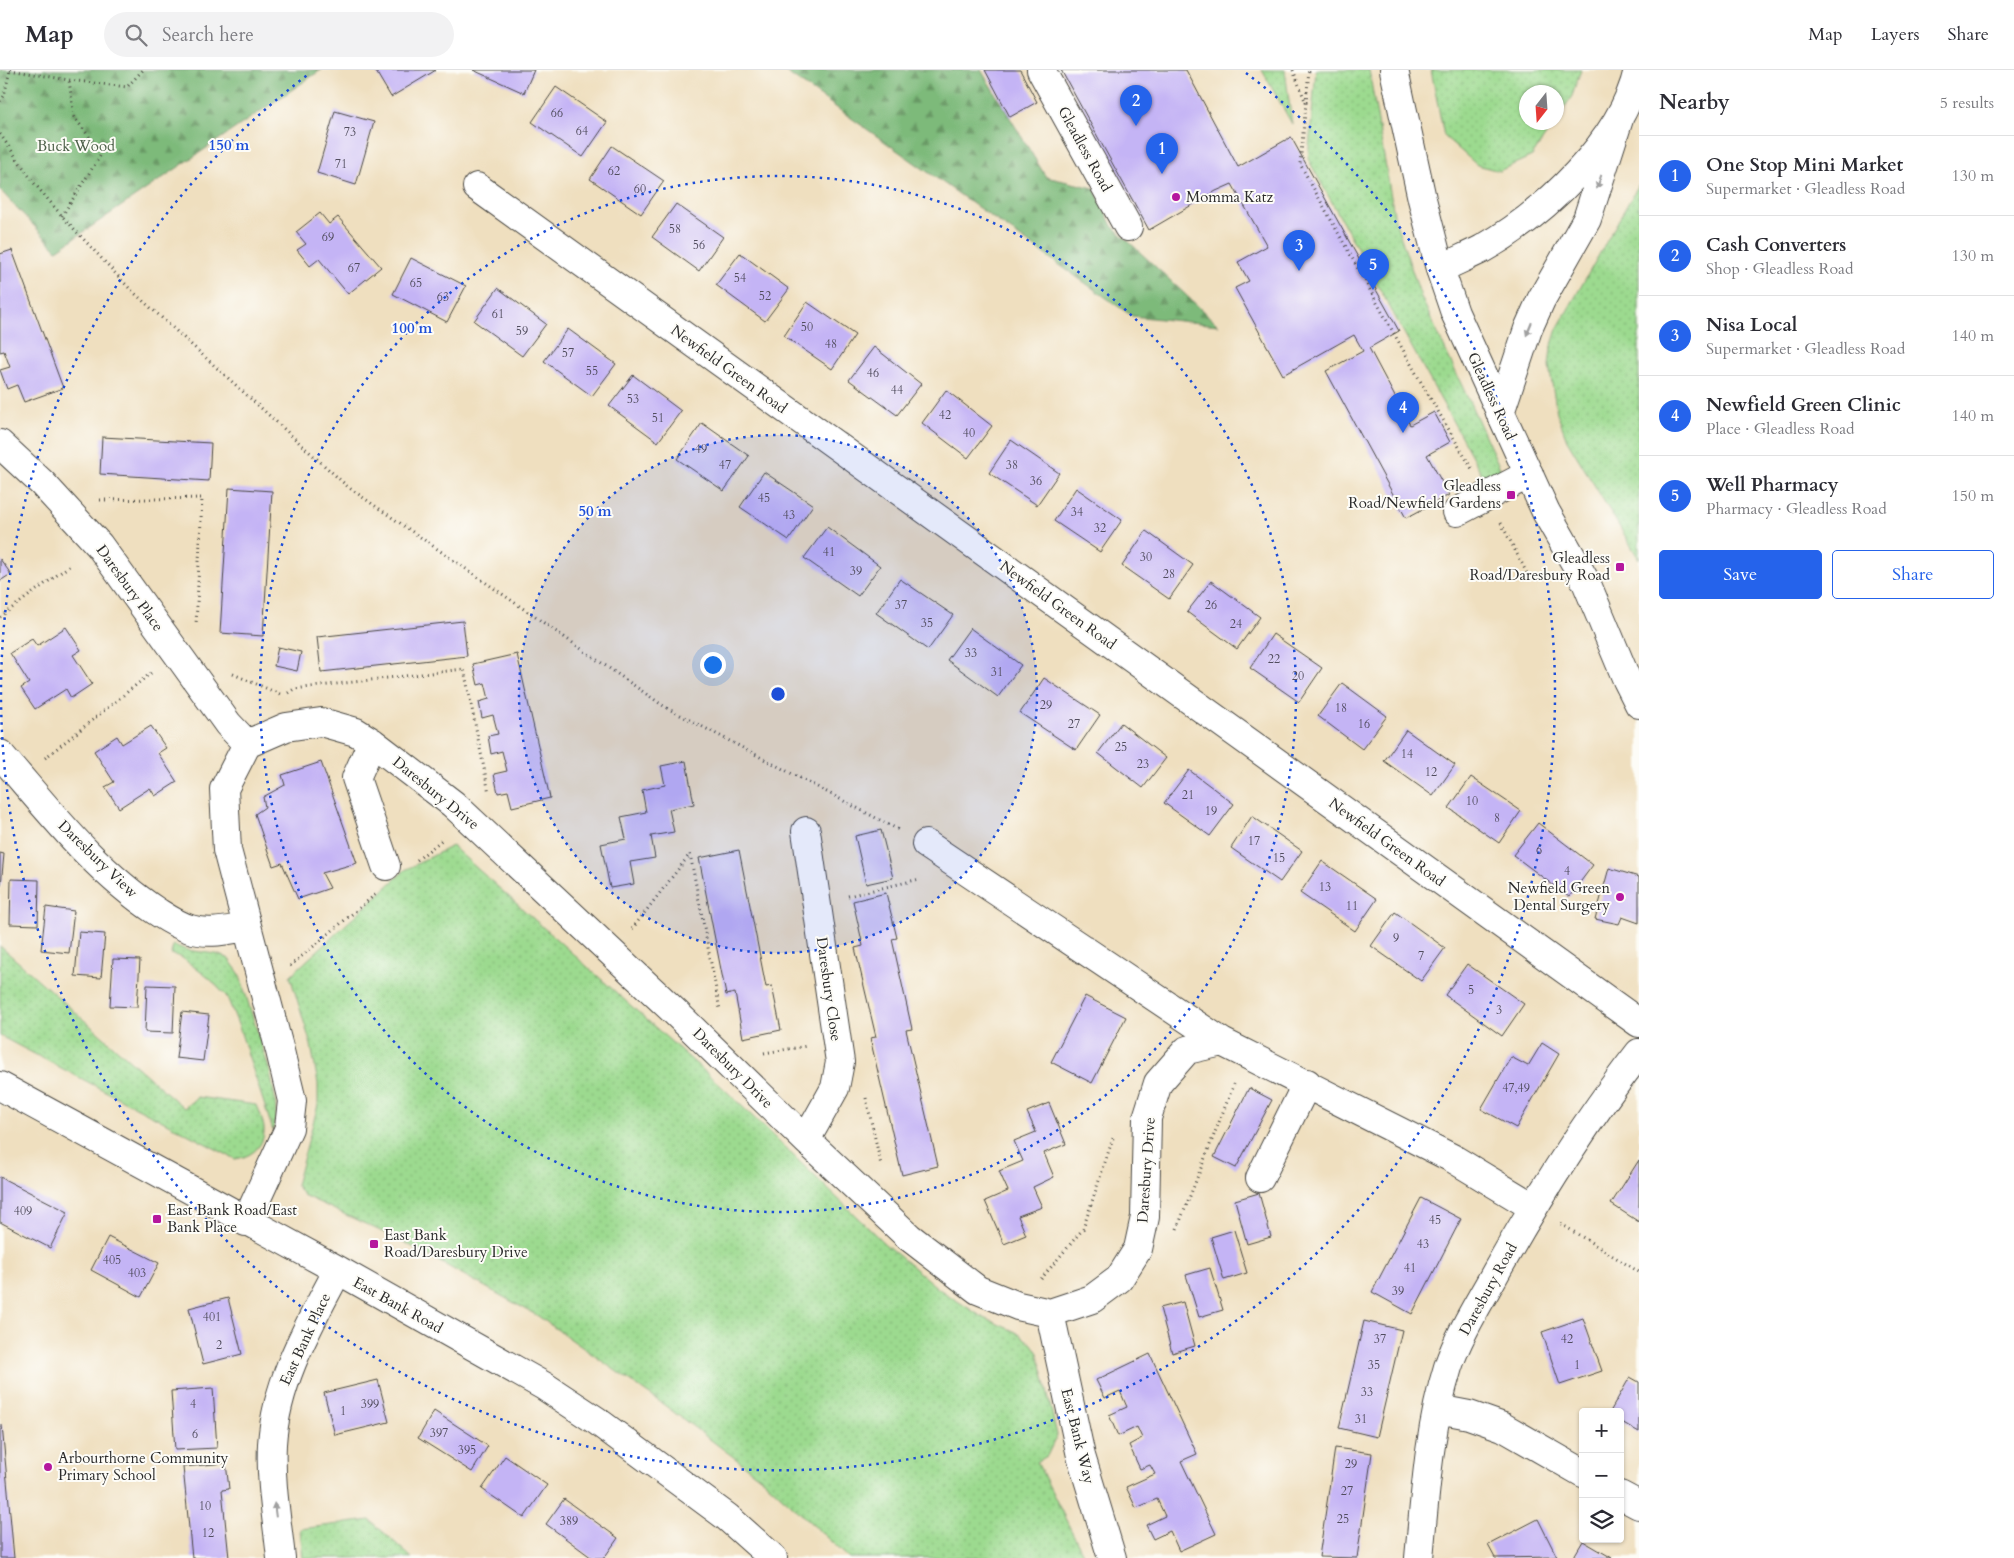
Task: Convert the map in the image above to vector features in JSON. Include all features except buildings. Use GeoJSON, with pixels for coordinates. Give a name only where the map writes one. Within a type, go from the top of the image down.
{"type":"FeatureCollection","features":[{"type":"Feature","properties":{"kind":"street","name":"Gleadless Road"},"geometry":{"type":"LineString","coordinates":[[1041,70],[1128,227]]}},
{"type":"Feature","properties":{"kind":"street","name":"Gleadless Road"},"geometry":{"type":"LineString","coordinates":[[1394,70],[1410,151],[1440,269],[1455,313],[1546,512],[1588,586],[1639,704]]}},
{"type":"Feature","properties":{"kind":"street"},"geometry":{"type":"LineString","coordinates":[[1500,413],[1528,329],[1541,300],[1587,219],[1619,119],[1638,70]]}},
{"type":"Feature","properties":{"kind":"street"},"geometry":{"type":"LineString","coordinates":[[1440,269],[1482,248],[1538,209],[1580,171],[1619,119]]}},
{"type":"Feature","properties":{"kind":"street","name":"Newfield Green Road"},"geometry":{"type":"LineString","coordinates":[[477,188],[1639,1023]]}},
{"type":"Feature","properties":{"kind":"street","name":"Daresbury Place"},"geometry":{"type":"LineString","coordinates":[[0,444],[42,483],[99,544],[228,724],[247,744]]}},
{"type":"Feature","properties":{"kind":"street"},"geometry":{"type":"LineString","coordinates":[[1457,512],[1529,474]]}},
{"type":"Feature","properties":{"kind":"street","name":"Daresbury Drive"},"geometry":{"type":"LineString","coordinates":[[247,744],[286,727],[321,722],[356,732],[372,742],[454,804],[732,1067],[806,1140],[917,1243],[978,1290],[1018,1306],[1050,1313],[1092,1299],[1119,1279],[1138,1249],[1145,1216],[1147,1118],[1158,1083],[1187,1050],[1222,1042]]}},
{"type":"Feature","properties":{"kind":"street"},"geometry":{"type":"LineString","coordinates":[[372,742],[356,778],[386,866]]}},
{"type":"Feature","properties":{"kind":"street"},"geometry":{"type":"LineString","coordinates":[[246,1222],[289,1128],[292,1101],[246,927],[228,850],[224,789],[247,744]]}},
{"type":"Feature","properties":{"kind":"street","name":"Daresbury View"},"geometry":{"type":"LineString","coordinates":[[0,754],[63,826],[107,871],[132,894],[149,906],[173,922],[189,929],[207,933],[246,927]]}},
{"type":"Feature","properties":{"kind":"street","name":"Daresbury Close"},"geometry":{"type":"LineString","coordinates":[[806,831],[840,1062],[835,1088],[806,1140]]}},
{"type":"Feature","properties":{"kind":"street"},"geometry":{"type":"LineString","coordinates":[[926,844],[1222,1042],[1307,1083],[1452,1158],[1533,1207]]}},
{"type":"Feature","properties":{"kind":"street","name":"Daresbury Road"},"geometry":{"type":"LineString","coordinates":[[1420,1558],[1425,1495],[1438,1409],[1447,1372],[1458,1342],[1552,1176],[1639,1053]]}},
{"type":"Feature","properties":{"kind":"street"},"geometry":{"type":"LineString","coordinates":[[1260,1178],[1307,1083]]}},
{"type":"Feature","properties":{"kind":"street","name":"East Bank Road"},"geometry":{"type":"LineString","coordinates":[[0,1086],[246,1222],[338,1270],[544,1386],[597,1421],[727,1517],[773,1558]]}},
{"type":"Feature","properties":{"kind":"street","name":"East Bank Place"},"geometry":{"type":"LineString","coordinates":[[281,1558],[271,1471],[272,1443],[281,1391],[307,1329],[338,1270]]}},
{"type":"Feature","properties":{"kind":"street","name":"East Bank Way"},"geometry":{"type":"LineString","coordinates":[[1050,1313],[1081,1456],[1112,1558]]}},
{"type":"Feature","properties":{"kind":"street"},"geometry":{"type":"LineString","coordinates":[[1438,1409],[1469,1415],[1503,1427],[1579,1471]]}},
{"type":"Feature","properties":{"kind":"street"},"geometry":{"type":"LineString","coordinates":[[1624,1497],[1639,1506]]}},
{"type":"Feature","properties":{"kind":"path"},"geometry":{"type":"LineString","coordinates":[[0,101],[4,96],[10,70],[127,87],[143,70]]}},
{"type":"Feature","properties":{"kind":"path"},"geometry":{"type":"LineString","coordinates":[[1293,70],[1306,103]]}},
{"type":"Feature","properties":{"kind":"path"},"geometry":{"type":"LineString","coordinates":[[1309,70],[1300,164],[1422,384],[1487,495],[1529,577],[1588,586]]}},
{"type":"Feature","properties":{"kind":"path"},"geometry":{"type":"LineString","coordinates":[[62,216],[102,154],[74,117],[69,80]]}},
{"type":"Feature","properties":{"kind":"path"},"geometry":{"type":"LineString","coordinates":[[0,134],[34,183],[130,289],[348,487],[665,707],[926,844]]}},
{"type":"Feature","properties":{"kind":"path"},"geometry":{"type":"LineString","coordinates":[[20,777],[182,660],[195,639],[202,498],[57,500]]}},
{"type":"Feature","properties":{"kind":"path"},"geometry":{"type":"LineString","coordinates":[[0,617],[99,544]]}},
{"type":"Feature","properties":{"kind":"path"},"geometry":{"type":"LineString","coordinates":[[275,700],[294,689],[464,669],[490,800]]}},
{"type":"Feature","properties":{"kind":"path"},"geometry":{"type":"LineString","coordinates":[[230,672],[283,695]]}},
{"type":"Feature","properties":{"kind":"path"},"geometry":{"type":"LineString","coordinates":[[413,863],[469,818]]}},
{"type":"Feature","properties":{"kind":"path"},"geometry":{"type":"LineString","coordinates":[[613,954],[690,854],[722,1016]]}},
{"type":"Feature","properties":{"kind":"path"},"geometry":{"type":"LineString","coordinates":[[817,904],[962,869]]}},
{"type":"Feature","properties":{"kind":"path"},"geometry":{"type":"LineString","coordinates":[[263,988],[377,894]]}},
{"type":"Feature","properties":{"kind":"path"},"geometry":{"type":"LineString","coordinates":[[732,1067],[729,1054],[742,1057],[837,1043]]}},
{"type":"Feature","properties":{"kind":"path"},"geometry":{"type":"LineString","coordinates":[[1018,1306],[1083,1229],[1115,1132]]}},
{"type":"Feature","properties":{"kind":"path"},"geometry":{"type":"LineString","coordinates":[[1533,1207],[1639,1272]]}},
{"type":"Feature","properties":{"kind":"green space","name":"Buck Wood"},"geometry":{"type":"Polygon","coordinates":[[[0,70],[321,70],[57,250],[0,190],[0,70]]]}},
{"type":"Feature","properties":{"kind":"green space"},"geometry":{"type":"Polygon","coordinates":[[[783,70],[981,70],[1046,177],[1094,188],[1112,226],[1218,325],[1132,316],[783,70]]]}},
{"type":"Feature","properties":{"kind":"green space"},"geometry":{"type":"Polygon","coordinates":[[[1262,70],[1285,70],[1292,124],[1262,70]]]}},
{"type":"Feature","properties":{"kind":"green space"},"geometry":{"type":"Polygon","coordinates":[[[1316,70],[1369,70],[1395,220],[1421,297],[1501,470],[1484,478],[1308,159],[1316,70]]]}},
{"type":"Feature","properties":{"kind":"green space"},"geometry":{"type":"Polygon","coordinates":[[[1431,70],[1581,70],[1572,96],[1564,108],[1564,85],[1519,85],[1519,130],[1549,130],[1532,156],[1499,171],[1477,165],[1444,136],[1431,70]]]}},
{"type":"Feature","properties":{"kind":"green space"},"geometry":{"type":"Polygon","coordinates":[[[1639,184],[1639,559],[1567,440],[1557,413],[1549,366],[1551,348],[1557,329],[1639,184]]]}},
{"type":"Feature","properties":{"kind":"green space"},"geometry":{"type":"Polygon","coordinates":[[[452,846],[721,1086],[885,1244],[939,1289],[982,1317],[1016,1332],[1032,1344],[1038,1353],[1057,1435],[1047,1456],[1037,1462],[1085,1558],[849,1558],[764,1480],[667,1407],[538,1316],[402,1241],[303,1195],[296,1185],[318,1105],[318,1084],[311,1045],[290,976],[405,870],[452,846]]]}},
{"type":"Feature","properties":{"kind":"green space"},"geometry":{"type":"Polygon","coordinates":[[[173,945],[187,950],[216,954],[228,958],[239,973],[270,1072],[276,1115],[273,1131],[239,1027],[227,997],[210,979],[181,957],[171,954],[173,945]]]}},
{"type":"Feature","properties":{"kind":"green space"},"geometry":{"type":"Polygon","coordinates":[[[0,946],[184,1108],[197,1097],[256,1105],[262,1118],[264,1129],[261,1143],[255,1151],[235,1159],[0,1036],[0,946]]]}},
{"type":"Feature","properties":{"kind":"green space"},"geometry":{"type":"Polygon","coordinates":[[[370,1520],[412,1558],[303,1558],[300,1529],[370,1520]]]}},
{"type":"Feature","properties":{"kind":"place","name":"Cash Converters"},"geometry":{"type":"Point","coordinates":[1136,126]}},
{"type":"Feature","properties":{"kind":"place","name":"One Stop Mini Market"},"geometry":{"type":"Point","coordinates":[1162,174]}},
{"type":"Feature","properties":{"kind":"place","name":"Momma Katz"},"geometry":{"type":"Point","coordinates":[1176,197]}},
{"type":"Feature","properties":{"kind":"place","name":"Nisa Local"},"geometry":{"type":"Point","coordinates":[1299,271]}},
{"type":"Feature","properties":{"kind":"place","name":"Well Pharmacy"},"geometry":{"type":"Point","coordinates":[1373,290]}},
{"type":"Feature","properties":{"kind":"place","name":"Newfield Green Clinic"},"geometry":{"type":"Point","coordinates":[1403,433]}},
{"type":"Feature","properties":{"kind":"place","name":"Gleadless Road/Newfield Gardens"},"geometry":{"type":"Point","coordinates":[1511,495]}},
{"type":"Feature","properties":{"kind":"place","name":"Gleadless Road/Daresbury Road"},"geometry":{"type":"Point","coordinates":[1620,567]}},
{"type":"Feature","properties":{"kind":"place","name":"Newfield Green Dental Surgery"},"geometry":{"type":"Point","coordinates":[1620,897]}},
{"type":"Feature","properties":{"kind":"place","name":"East Bank Road/East Bank Place"},"geometry":{"type":"Point","coordinates":[157,1219]}},
{"type":"Feature","properties":{"kind":"place","name":"East Bank Road/Daresbury Drive"},"geometry":{"type":"Point","coordinates":[374,1244]}},
{"type":"Feature","properties":{"kind":"place","name":"Arbourthorne Community Primary School"},"geometry":{"type":"Point","coordinates":[48,1467]}}]}
